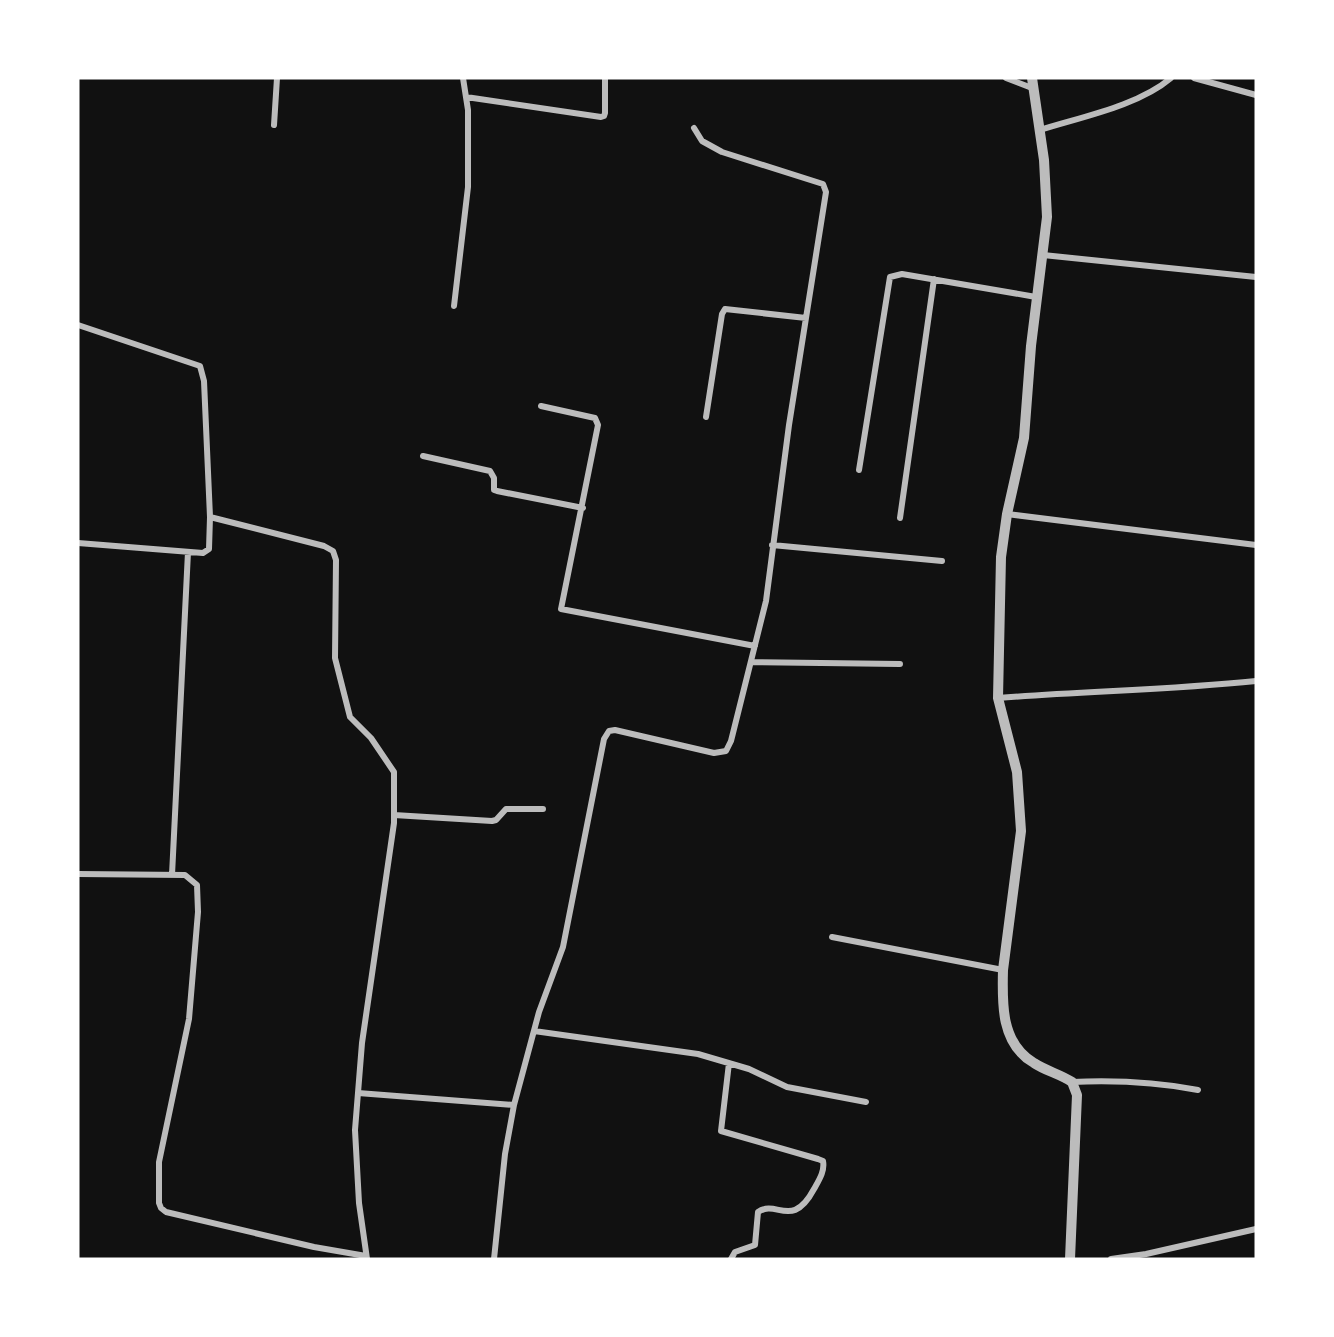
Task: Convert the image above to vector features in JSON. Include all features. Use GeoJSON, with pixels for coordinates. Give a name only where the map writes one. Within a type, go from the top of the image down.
{"type":"FeatureCollection","features":[{"type":"Feature","properties":{"kind":"street"},"geometry":{"type":"LineString","coordinates":[[274,125],[277,78]]}},
{"type":"Feature","properties":{"kind":"street"},"geometry":{"type":"LineString","coordinates":[[454,306],[468,187],[468,110],[463,78]]}},
{"type":"Feature","properties":{"kind":"street"},"geometry":{"type":"LineString","coordinates":[[466,98],[601,117],[605,113],[605,78]]}},
{"type":"Feature","properties":{"kind":"street"},"geometry":{"type":"LineString","coordinates":[[1006,78],[1032,83],[1047,189],[1043,255],[1036,297],[1024,438],[1007,514],[1001,557],[998,698],[1017,772],[1022,831],[1003,970],[1004,1015],[1016,1048],[1035,1064],[1072,1082],[1125,1081],[1198,1090]]}},
{"type":"Feature","properties":{"kind":"street"},"geometry":{"type":"LineString","coordinates":[[1040,130],[1141,96],[1159,88],[1171,78]]}},
{"type":"Feature","properties":{"kind":"street"},"geometry":{"type":"LineString","coordinates":[[1194,78],[1256,95]]}},
{"type":"Feature","properties":{"kind":"street"},"geometry":{"type":"LineString","coordinates":[[494,1259],[505,1154],[514,1105],[534,1031],[562,947],[604,739],[609,731],[615,730],[714,753],[726,751],[732,741],[766,601],[772,545],[826,192],[823,184],[722,152],[702,141],[694,128]]}},
{"type":"Feature","properties":{"kind":"street"},"geometry":{"type":"LineString","coordinates":[[1043,255],[1256,277]]}},
{"type":"Feature","properties":{"kind":"street"},"geometry":{"type":"LineString","coordinates":[[860,470],[890,276],[902,274],[1036,297]]}},
{"type":"Feature","properties":{"kind":"street"},"geometry":{"type":"LineString","coordinates":[[900,518],[934,279]]}},
{"type":"Feature","properties":{"kind":"street"},"geometry":{"type":"LineString","coordinates":[[706,417],[722,314],[725,309],[806,318]]}},
{"type":"Feature","properties":{"kind":"street"},"geometry":{"type":"LineString","coordinates":[[78,325],[200,366],[204,381],[210,517],[207,552],[78,543]]}},
{"type":"Feature","properties":{"kind":"street"},"geometry":{"type":"LineString","coordinates":[[541,406],[598,420],[583,508],[561,609],[755,645]]}},
{"type":"Feature","properties":{"kind":"street"},"geometry":{"type":"LineString","coordinates":[[423,456],[490,471],[494,478],[494,490],[497,491],[583,508]]}},
{"type":"Feature","properties":{"kind":"street"},"geometry":{"type":"LineString","coordinates":[[1007,514],[1256,545]]}},
{"type":"Feature","properties":{"kind":"street"},"geometry":{"type":"LineString","coordinates":[[78,874],[185,875],[197,885],[198,912],[189,1019],[159,1162],[161,1208],[166,1212],[367,1258],[359,1203],[356,1130],[358,1093],[362,1043],[394,815],[394,772],[371,738],[350,717],[335,658],[336,560],[333,551],[324,546],[210,517]]}},
{"type":"Feature","properties":{"kind":"street"},"geometry":{"type":"LineString","coordinates":[[772,545],[942,561]]}},
{"type":"Feature","properties":{"kind":"street"},"geometry":{"type":"LineString","coordinates":[[172,875],[188,552]]}},
{"type":"Feature","properties":{"kind":"street"},"geometry":{"type":"LineString","coordinates":[[751,662],[900,664]]}},
{"type":"Feature","properties":{"kind":"street"},"geometry":{"type":"LineString","coordinates":[[998,698],[1256,681]]}},
{"type":"Feature","properties":{"kind":"street"},"geometry":{"type":"LineString","coordinates":[[394,815],[492,821],[496,820],[506,809],[543,809]]}},
{"type":"Feature","properties":{"kind":"street"},"geometry":{"type":"LineString","coordinates":[[832,937],[1003,970]]}},
{"type":"Feature","properties":{"kind":"street"},"geometry":{"type":"LineString","coordinates":[[534,1031],[698,1054],[749,1069],[787,1087],[866,1102]]}},
{"type":"Feature","properties":{"kind":"street"},"geometry":{"type":"LineString","coordinates":[[729,1063],[721,1131],[818,1159],[823,1161],[824,1165],[821,1177],[807,1203],[795,1210],[782,1212],[766,1208],[758,1212],[754,1245],[735,1252],[731,1259]]}},
{"type":"Feature","properties":{"kind":"street"},"geometry":{"type":"LineString","coordinates":[[1070,1259],[1078,1101],[1072,1082]]}},
{"type":"Feature","properties":{"kind":"street"},"geometry":{"type":"LineString","coordinates":[[358,1093],[514,1105]]}},
{"type":"Feature","properties":{"kind":"street"},"geometry":{"type":"LineString","coordinates":[[1112,1259],[1146,1254],[1256,1228]]}}]}
